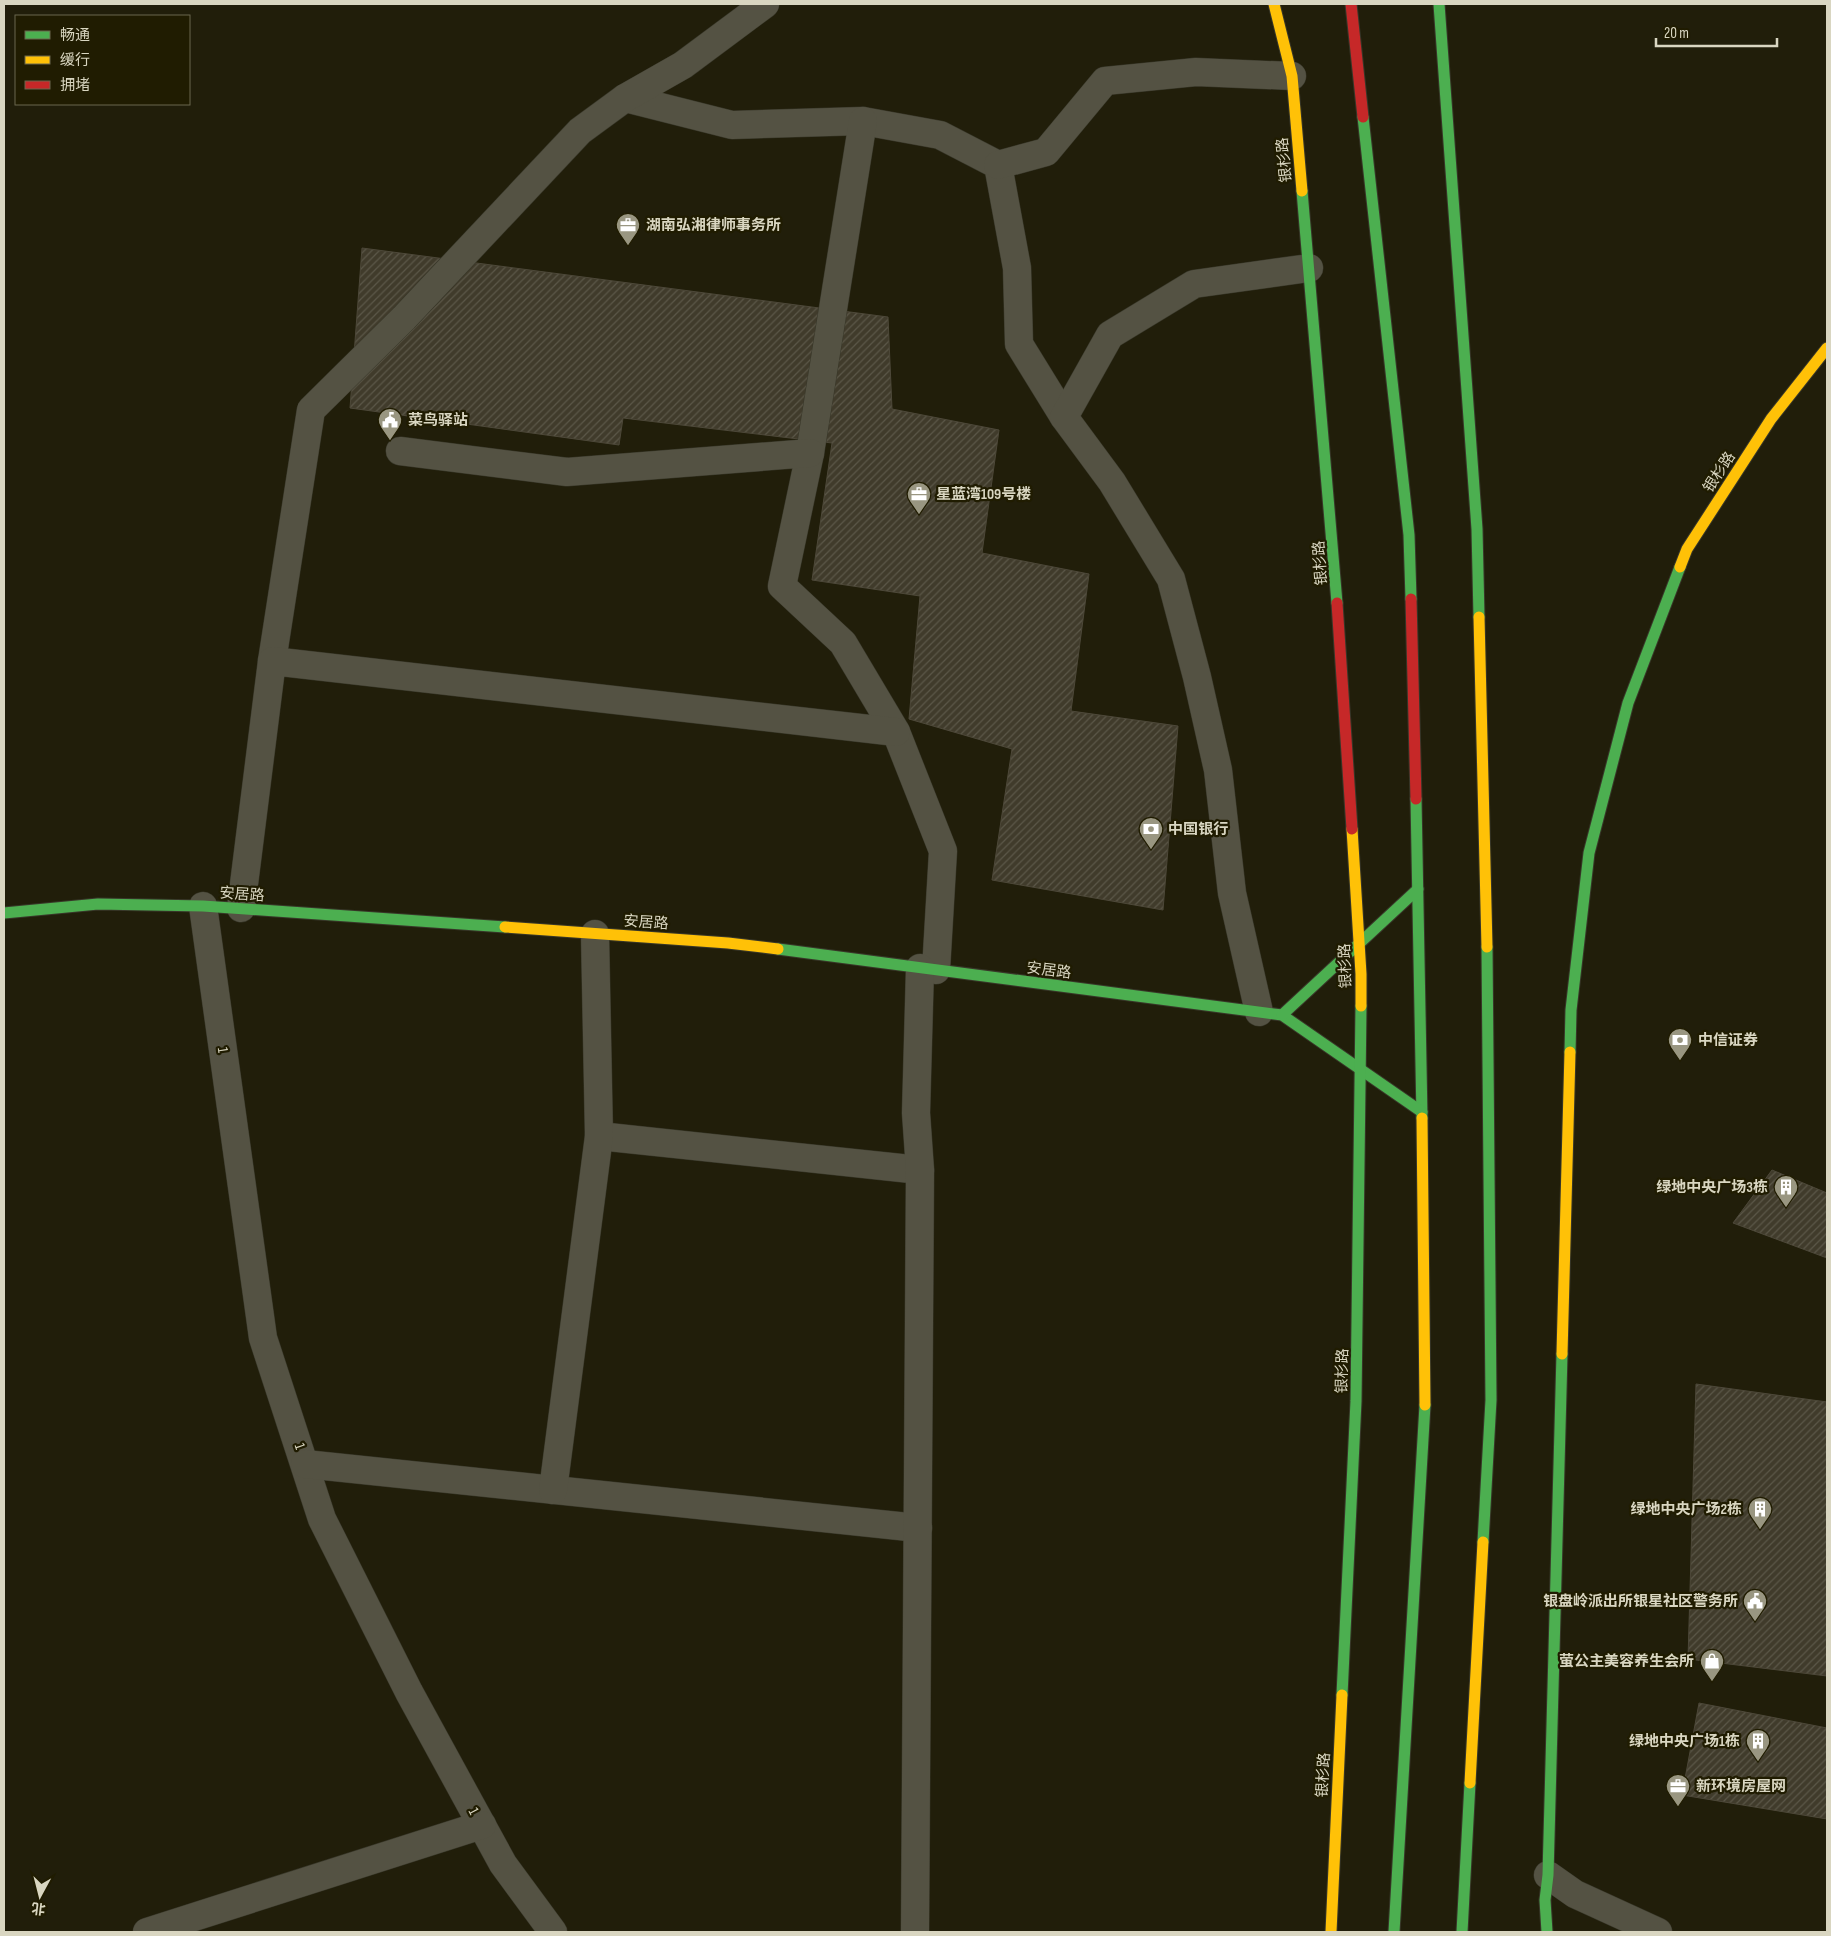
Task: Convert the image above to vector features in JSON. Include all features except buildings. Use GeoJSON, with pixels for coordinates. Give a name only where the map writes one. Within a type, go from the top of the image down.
{"type":"FeatureCollection","features":[{"type":"Feature","properties":{"kind":"main road","name":"银杉路"},"geometry":{"type":"LineString","coordinates":[[1274,4],[1292,76],[1333,532],[1361,974],[1356,1401],[1331,1932]]}},
{"type":"Feature","properties":{"kind":"main road"},"geometry":{"type":"LineString","coordinates":[[1351,4],[1409,535],[1418,889],[1426,1390],[1394,1932]]}},
{"type":"Feature","properties":{"kind":"main road"},"geometry":{"type":"LineString","coordinates":[[1439,4],[1476,529],[1489,1022],[1491,1400],[1462,1932]]}},
{"type":"Feature","properties":{"kind":"main road","name":"银杉路"},"geometry":{"type":"LineString","coordinates":[[1547,1932],[1546,1900],[1572,1010],[1589,854],[1628,703],[1687,549],[1771,418],[1827,348]]}},
{"type":"Feature","properties":{"kind":"main road"},"geometry":{"type":"LineString","coordinates":[[1418,889],[1359,946],[1271,1013],[1422,1112]]}},
{"type":"Feature","properties":{"kind":"main road","name":"安居路"},"geometry":{"type":"LineString","coordinates":[[4,913],[98,904],[203,906],[728,943],[1271,1013]]}},
{"type":"Feature","properties":{"kind":"street"},"geometry":{"type":"LineString","coordinates":[[241,908],[272,661],[311,410],[404,318],[580,131],[625,98],[683,65],[765,4]]}},
{"type":"Feature","properties":{"kind":"street"},"geometry":{"type":"LineString","coordinates":[[625,98],[732,125],[863,121],[940,135],[998,165],[1046,152],[1105,81],[1196,72],[1292,76]]}},
{"type":"Feature","properties":{"kind":"street"},"geometry":{"type":"LineString","coordinates":[[863,121],[810,453],[782,586],[843,644],[896,732],[943,851],[928,969],[916,1113],[920,1170],[914,1932]]}},
{"type":"Feature","properties":{"kind":"street"},"geometry":{"type":"LineString","coordinates":[[998,165],[1017,268],[1019,344],[1064,417],[1112,482],[1171,579],[1197,678],[1218,770],[1232,893],[1271,1013]]}},
{"type":"Feature","properties":{"kind":"street"},"geometry":{"type":"LineString","coordinates":[[1064,417],[1110,335],[1127,324],[1194,284],[1309,268]]}},
{"type":"Feature","properties":{"kind":"street"},"geometry":{"type":"LineString","coordinates":[[400,451],[567,472],[810,453]]}},
{"type":"Feature","properties":{"kind":"street"},"geometry":{"type":"LineString","coordinates":[[272,661],[896,732]]}},
{"type":"Feature","properties":{"kind":"street","name":"1"},"geometry":{"type":"LineString","coordinates":[[203,906],[263,1338],[322,1519],[409,1692],[503,1864],[553,1932]]}},
{"type":"Feature","properties":{"kind":"street"},"geometry":{"type":"LineString","coordinates":[[553,1490],[599,1136],[595,934]]}},
{"type":"Feature","properties":{"kind":"street"},"geometry":{"type":"LineString","coordinates":[[599,1136],[920,1170]]}},
{"type":"Feature","properties":{"kind":"street"},"geometry":{"type":"LineString","coordinates":[[305,1464],[918,1528]]}},
{"type":"Feature","properties":{"kind":"street"},"geometry":{"type":"LineString","coordinates":[[147,1932],[482,1825]]}},
{"type":"Feature","properties":{"kind":"street"},"geometry":{"type":"LineString","coordinates":[[1548,1876],[1575,1894],[1658,1932]]}},
{"type":"Feature","properties":{"kind":"traffic: fast"},"geometry":{"type":"LineString","coordinates":[[1439,4],[1477,529],[1479,617]]}},
{"type":"Feature","properties":{"kind":"traffic: fast"},"geometry":{"type":"LineString","coordinates":[[1363,117],[1409,535],[1411,599]]}},
{"type":"Feature","properties":{"kind":"traffic: fast"},"geometry":{"type":"LineString","coordinates":[[1302,191],[1337,603]]}},
{"type":"Feature","properties":{"kind":"traffic: fast"},"geometry":{"type":"LineString","coordinates":[[1570,1052],[1571,1010],[1589,853],[1628,703],[1680,567]]}},
{"type":"Feature","properties":{"kind":"traffic: fast"},"geometry":{"type":"LineString","coordinates":[[1416,799],[1422,1118]]}},
{"type":"Feature","properties":{"kind":"traffic: fast"},"geometry":{"type":"LineString","coordinates":[[1282,1015],[1418,889]]}},
{"type":"Feature","properties":{"kind":"traffic: fast"},"geometry":{"type":"LineString","coordinates":[[4,913],[98,904],[203,906],[505,927]]}},
{"type":"Feature","properties":{"kind":"traffic: fast"},"geometry":{"type":"LineString","coordinates":[[1483,1542],[1491,1400],[1487,947]]}},
{"type":"Feature","properties":{"kind":"traffic: fast"},"geometry":{"type":"LineString","coordinates":[[778,949],[1282,1015],[1422,1112]]}},
{"type":"Feature","properties":{"kind":"traffic: fast"},"geometry":{"type":"LineString","coordinates":[[1342,1695],[1356,1401],[1361,1006]]}},
{"type":"Feature","properties":{"kind":"traffic: fast"},"geometry":{"type":"LineString","coordinates":[[1547,1932],[1545,1900],[1548,1875],[1562,1354]]}},
{"type":"Feature","properties":{"kind":"traffic: fast"},"geometry":{"type":"LineString","coordinates":[[1394,1932],[1425,1405]]}},
{"type":"Feature","properties":{"kind":"traffic: fast"},"geometry":{"type":"LineString","coordinates":[[1462,1932],[1470,1783]]}},
{"type":"Feature","properties":{"kind":"traffic: slow"},"geometry":{"type":"LineString","coordinates":[[1274,4],[1292,76],[1302,191]]}},
{"type":"Feature","properties":{"kind":"traffic: slow"},"geometry":{"type":"LineString","coordinates":[[1680,567],[1687,549],[1771,419],[1827,348]]}},
{"type":"Feature","properties":{"kind":"traffic: slow"},"geometry":{"type":"LineString","coordinates":[[1479,617],[1487,947]]}},
{"type":"Feature","properties":{"kind":"traffic: slow"},"geometry":{"type":"LineString","coordinates":[[1352,829],[1361,974],[1361,1006]]}},
{"type":"Feature","properties":{"kind":"traffic: slow"},"geometry":{"type":"LineString","coordinates":[[505,927],[728,943],[778,949]]}},
{"type":"Feature","properties":{"kind":"traffic: slow"},"geometry":{"type":"LineString","coordinates":[[1562,1354],[1570,1052]]}},
{"type":"Feature","properties":{"kind":"traffic: slow"},"geometry":{"type":"LineString","coordinates":[[1422,1118],[1425,1405]]}},
{"type":"Feature","properties":{"kind":"traffic: slow"},"geometry":{"type":"LineString","coordinates":[[1470,1783],[1483,1542]]}},
{"type":"Feature","properties":{"kind":"traffic: slow"},"geometry":{"type":"LineString","coordinates":[[1331,1932],[1342,1695]]}},
{"type":"Feature","properties":{"kind":"traffic: jam"},"geometry":{"type":"LineString","coordinates":[[1351,4],[1363,117]]}},
{"type":"Feature","properties":{"kind":"traffic: jam"},"geometry":{"type":"LineString","coordinates":[[1411,599],[1416,799]]}},
{"type":"Feature","properties":{"kind":"traffic: jam"},"geometry":{"type":"LineString","coordinates":[[1337,603],[1352,829]]}},
{"type":"Feature","properties":{"kind":"place","name":"湖南弘湘律师事务所"},"geometry":{"type":"Point","coordinates":[628,246]}},
{"type":"Feature","properties":{"kind":"place","name":"菜鸟驿站"},"geometry":{"type":"Point","coordinates":[390,441]}},
{"type":"Feature","properties":{"kind":"place","name":"星蓝湾109号楼"},"geometry":{"type":"Point","coordinates":[919,515]}},
{"type":"Feature","properties":{"kind":"place","name":"中国银行"},"geometry":{"type":"Point","coordinates":[1151,850]}},
{"type":"Feature","properties":{"kind":"place","name":"中信证券"},"geometry":{"type":"Point","coordinates":[1680,1061]}},
{"type":"Feature","properties":{"kind":"place","name":"绿地中央广场3栋"},"geometry":{"type":"Point","coordinates":[1786,1208]}},
{"type":"Feature","properties":{"kind":"place","name":"绿地中央广场2栋"},"geometry":{"type":"Point","coordinates":[1760,1530]}},
{"type":"Feature","properties":{"kind":"place","name":"银盘岭派出所银星社区警务所"},"geometry":{"type":"Point","coordinates":[1755,1622]}},
{"type":"Feature","properties":{"kind":"place","name":"萤公主美容养生会所"},"geometry":{"type":"Point","coordinates":[1712,1682]}},
{"type":"Feature","properties":{"kind":"place","name":"绿地中央广场1栋"},"geometry":{"type":"Point","coordinates":[1758,1762]}},
{"type":"Feature","properties":{"kind":"place","name":"新环境房屋网"},"geometry":{"type":"Point","coordinates":[1678,1807]}}]}
